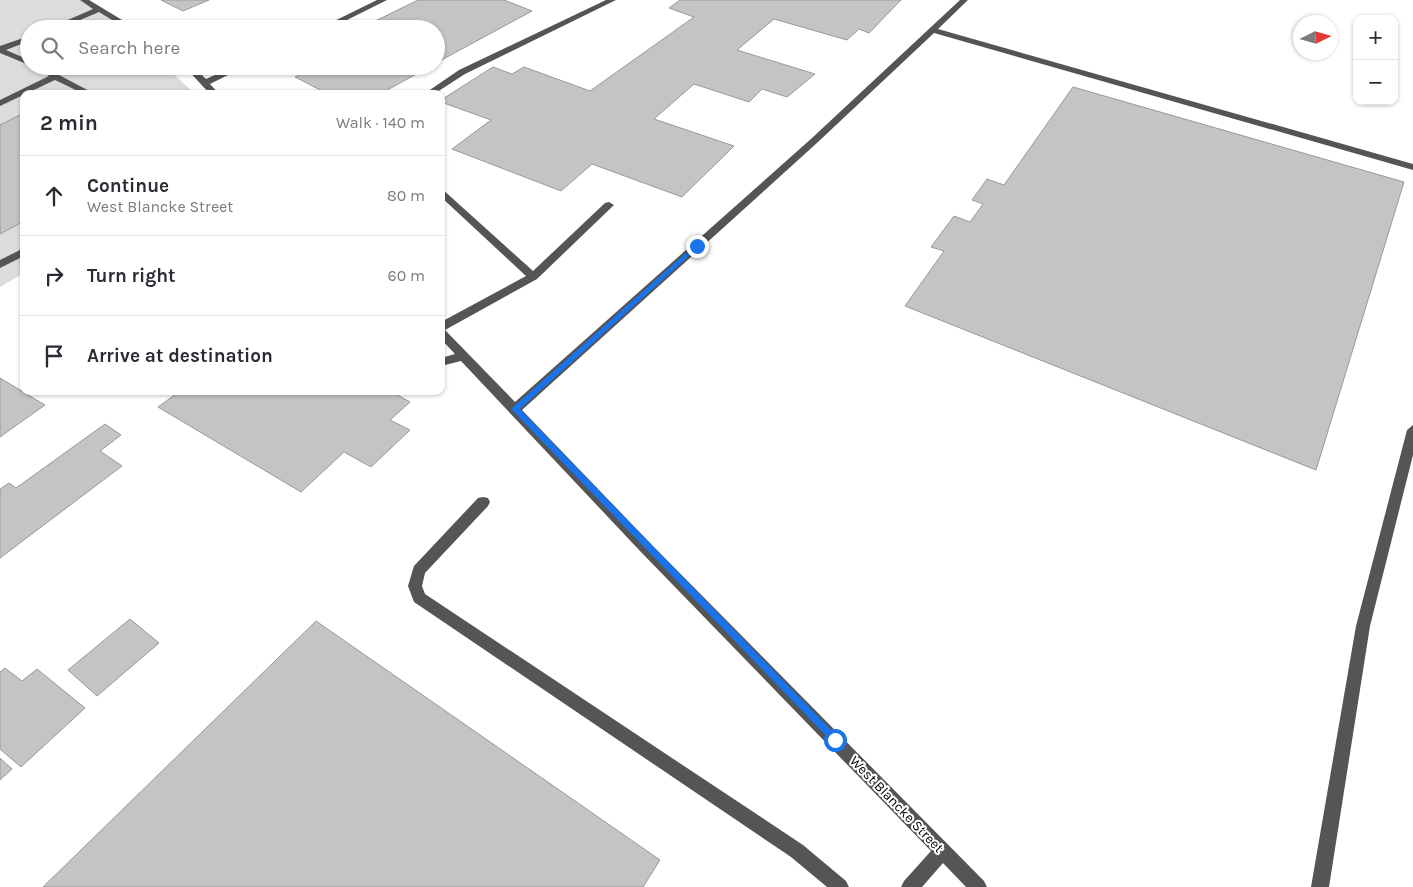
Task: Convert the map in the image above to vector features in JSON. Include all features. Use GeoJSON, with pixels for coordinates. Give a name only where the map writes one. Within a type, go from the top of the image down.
{"type":"FeatureCollection","features":[{"type":"Feature","properties":{"kind":"street"},"geometry":{"type":"LineString","coordinates":[[84,0],[118,20]]}},
{"type":"Feature","properties":{"kind":"street"},"geometry":{"type":"LineString","coordinates":[[341,20],[383,0]]}},
{"type":"Feature","properties":{"kind":"street"},"geometry":{"type":"LineString","coordinates":[[434,90],[462,72],[612,0]]}},
{"type":"Feature","properties":{"kind":"street"},"geometry":{"type":"LineString","coordinates":[[515,409],[815,140],[964,0]]}},
{"type":"Feature","properties":{"kind":"street"},"geometry":{"type":"LineString","coordinates":[[73,20],[100,9]]}},
{"type":"Feature","properties":{"kind":"street"},"geometry":{"type":"LineString","coordinates":[[933,30],[1413,168]]}},
{"type":"Feature","properties":{"kind":"street"},"geometry":{"type":"LineString","coordinates":[[0,50],[20,42]]}},
{"type":"Feature","properties":{"kind":"street"},"geometry":{"type":"LineString","coordinates":[[0,50],[20,60]]}},
{"type":"Feature","properties":{"kind":"street"},"geometry":{"type":"LineString","coordinates":[[196,75],[211,90]]}},
{"type":"Feature","properties":{"kind":"street"},"geometry":{"type":"LineString","coordinates":[[205,84],[224,75]]}},
{"type":"Feature","properties":{"kind":"street"},"geometry":{"type":"LineString","coordinates":[[27,90],[56,76],[83,90]]}},
{"type":"Feature","properties":{"kind":"street"},"geometry":{"type":"LineString","coordinates":[[0,103],[20,93]]}},
{"type":"Feature","properties":{"kind":"street"},"geometry":{"type":"LineString","coordinates":[[445,195],[533,276]]}},
{"type":"Feature","properties":{"kind":"street"},"geometry":{"type":"LineString","coordinates":[[445,325],[533,276],[608,206]]}},
{"type":"Feature","properties":{"kind":"street"},"geometry":{"type":"LineString","coordinates":[[0,265],[20,253]]}},
{"type":"Feature","properties":{"kind":"street","name":"West Blancke Street"},"geometry":{"type":"LineString","coordinates":[[445,336],[645,547],[978,887]]}},
{"type":"Feature","properties":{"kind":"street"},"geometry":{"type":"LineString","coordinates":[[445,361],[464,356]]}},
{"type":"Feature","properties":{"kind":"street"},"geometry":{"type":"LineString","coordinates":[[1320,887],[1363,626],[1413,430]]}},
{"type":"Feature","properties":{"kind":"street"},"geometry":{"type":"LineString","coordinates":[[483,502],[419,570],[415,586],[419,598],[797,851],[840,887]]}},
{"type":"Feature","properties":{"kind":"street"},"geometry":{"type":"LineString","coordinates":[[910,887],[943,851]]}},
{"type":"Feature","properties":{"kind":"shaded area"},"geometry":{"type":"Polygon","coordinates":[[[0,0],[82,0],[116,20],[20,20],[20,75],[175,75],[191,90],[20,90],[20,275],[0,287],[0,0]]]}},
{"type":"Feature","properties":{"kind":"building"},"geometry":{"type":"Polygon","coordinates":[[[161,0],[209,0],[183,11],[161,0]]]}},
{"type":"Feature","properties":{"kind":"building"},"geometry":{"type":"Polygon","coordinates":[[[418,0],[504,0],[532,11],[445,58],[445,20],[377,20],[418,0]]]}},
{"type":"Feature","properties":{"kind":"building"},"geometry":{"type":"Polygon","coordinates":[[[680,0],[901,0],[869,33],[859,29],[847,40],[774,19],[737,50],[815,74],[787,97],[762,89],[749,102],[694,84],[654,119],[734,146],[682,197],[592,164],[561,191],[452,149],[491,120],[445,103],[445,97],[493,67],[512,74],[524,67],[590,91],[694,17],[669,8],[680,0]]]}},
{"type":"Feature","properties":{"kind":"building"},"geometry":{"type":"Polygon","coordinates":[[[299,75],[415,75],[387,90],[320,90],[295,77],[299,75]]]}},
{"type":"Feature","properties":{"kind":"building"},"geometry":{"type":"Polygon","coordinates":[[[1073,87],[1404,182],[1316,470],[905,306],[944,251],[931,247],[954,216],[970,222],[983,204],[972,200],[987,179],[1004,185],[1073,87]]]}},
{"type":"Feature","properties":{"kind":"building"},"geometry":{"type":"Polygon","coordinates":[[[20,115],[20,223],[0,234],[0,125],[20,115]]]}},
{"type":"Feature","properties":{"kind":"building"},"geometry":{"type":"Polygon","coordinates":[[[0,378],[20,390],[20,395],[28,395],[45,405],[0,437],[0,378]]]}},
{"type":"Feature","properties":{"kind":"building"},"geometry":{"type":"Polygon","coordinates":[[[174,395],[397,395],[410,402],[390,420],[410,430],[371,467],[344,452],[301,492],[158,407],[174,395]]]}},
{"type":"Feature","properties":{"kind":"building"},"geometry":{"type":"Polygon","coordinates":[[[105,424],[121,435],[100,451],[122,466],[0,558],[0,489],[9,483],[16,488],[105,424]]]}},
{"type":"Feature","properties":{"kind":"building"},"geometry":{"type":"Polygon","coordinates":[[[130,619],[159,643],[97,696],[68,670],[130,619]]]}},
{"type":"Feature","properties":{"kind":"building"},"geometry":{"type":"Polygon","coordinates":[[[316,621],[660,860],[643,887],[43,887],[316,621]]]}},
{"type":"Feature","properties":{"kind":"building"},"geometry":{"type":"Polygon","coordinates":[[[5,668],[22,681],[37,669],[85,708],[21,767],[0,749],[0,672],[5,668]]]}},
{"type":"Feature","properties":{"kind":"building"},"geometry":{"type":"Polygon","coordinates":[[[0,758],[12,769],[0,780],[0,758]]]}},
{"type":"Feature","properties":{"kind":"route"},"geometry":{"type":"LineString","coordinates":[[697,246],[515,409],[645,547],[835,740]]}}]}
